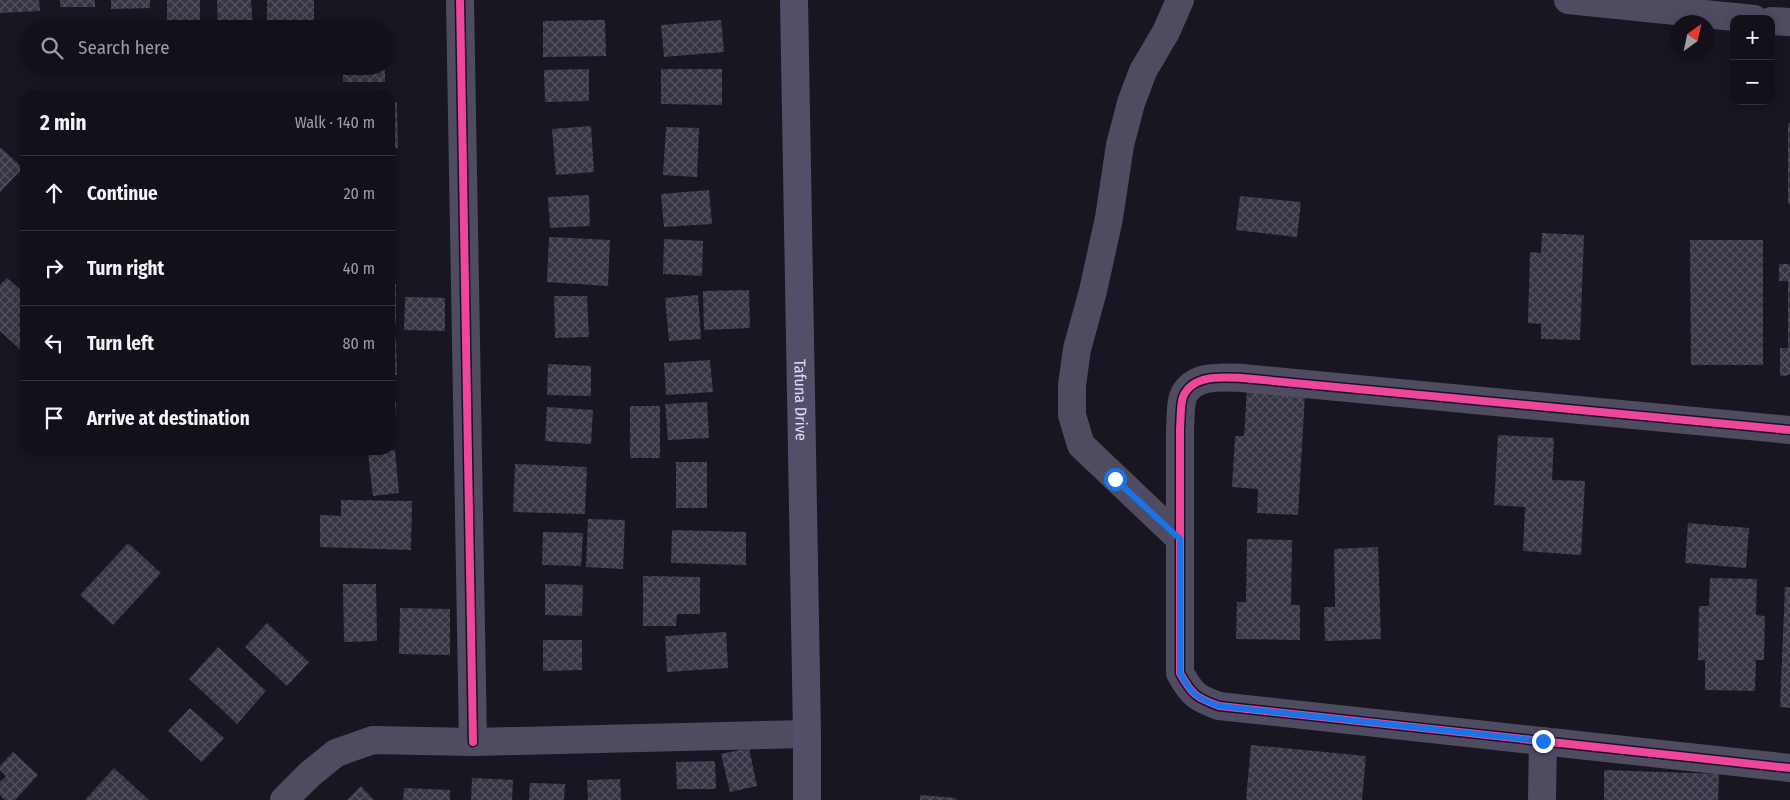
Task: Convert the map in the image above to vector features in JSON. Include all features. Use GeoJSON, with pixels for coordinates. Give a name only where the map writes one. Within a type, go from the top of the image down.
{"type":"FeatureCollection","features":[{"type":"Feature","properties":{"kind":"main road","name":"Tafuna Drive"},"geometry":{"type":"LineString","coordinates":[[794,0],[807,800]]}},
{"type":"Feature","properties":{"kind":"street"},"geometry":{"type":"LineString","coordinates":[[460,0],[473,742]]}},
{"type":"Feature","properties":{"kind":"street"},"geometry":{"type":"LineString","coordinates":[[1180,0],[1166,32],[1143,71],[1131,103],[1122,137],[1107,228],[1093,291],[1077,349],[1072,385],[1072,415],[1081,444],[1180,539]]}},
{"type":"Feature","properties":{"kind":"street"},"geometry":{"type":"LineString","coordinates":[[1568,0],[1730,17]]}},
{"type":"Feature","properties":{"kind":"street"},"geometry":{"type":"LineString","coordinates":[[1775,20],[1790,22]]}},
{"type":"Feature","properties":{"kind":"street"},"geometry":{"type":"LineString","coordinates":[[1790,430],[1252,378],[1212,377],[1194,384],[1183,396],[1180,428],[1180,673],[1187,686],[1198,698],[1219,706],[1790,768]]}},
{"type":"Feature","properties":{"kind":"street"},"geometry":{"type":"LineString","coordinates":[[284,800],[310,774],[336,753],[373,740],[473,742],[807,734]]}},
{"type":"Feature","properties":{"kind":"street"},"geometry":{"type":"LineString","coordinates":[[1542,800],[1543,741]]}},
{"type":"Feature","properties":{"kind":"building"},"geometry":{"type":"Polygon","coordinates":[[[0,0],[39,0],[40,11],[0,13],[0,0]]]}},
{"type":"Feature","properties":{"kind":"building"},"geometry":{"type":"Polygon","coordinates":[[[60,0],[95,0],[95,7],[60,7],[60,0]]]}},
{"type":"Feature","properties":{"kind":"building"},"geometry":{"type":"Polygon","coordinates":[[[111,0],[150,0],[150,8],[111,9],[111,0]]]}},
{"type":"Feature","properties":{"kind":"building"},"geometry":{"type":"Polygon","coordinates":[[[167,0],[200,0],[200,20],[167,20],[167,0]]]}},
{"type":"Feature","properties":{"kind":"building"},"geometry":{"type":"Polygon","coordinates":[[[217,0],[251,0],[252,20],[218,20],[217,0]]]}},
{"type":"Feature","properties":{"kind":"building"},"geometry":{"type":"Polygon","coordinates":[[[267,0],[314,0],[314,20],[267,20],[267,0]]]}},
{"type":"Feature","properties":{"kind":"building"},"geometry":{"type":"Polygon","coordinates":[[[605,20],[606,56],[543,57],[543,21],[605,20]]]}},
{"type":"Feature","properties":{"kind":"building"},"geometry":{"type":"Polygon","coordinates":[[[721,20],[724,52],[664,57],[661,25],[721,20]]]}},
{"type":"Feature","properties":{"kind":"building"},"geometry":{"type":"Polygon","coordinates":[[[589,69],[589,101],[545,102],[544,70],[589,69]]]}},
{"type":"Feature","properties":{"kind":"building"},"geometry":{"type":"Polygon","coordinates":[[[661,69],[722,69],[722,105],[661,104],[661,69]]]}},
{"type":"Feature","properties":{"kind":"building"},"geometry":{"type":"Polygon","coordinates":[[[343,75],[385,75],[385,82],[343,82],[343,75]]]}},
{"type":"Feature","properties":{"kind":"building"},"geometry":{"type":"Polygon","coordinates":[[[395,102],[397,102],[398,148],[395,148],[395,102]]]}},
{"type":"Feature","properties":{"kind":"building"},"geometry":{"type":"Polygon","coordinates":[[[1788,123],[1790,123],[1790,204],[1788,204],[1788,123]]]}},
{"type":"Feature","properties":{"kind":"building"},"geometry":{"type":"Polygon","coordinates":[[[591,126],[594,172],[556,175],[552,129],[591,126]]]}},
{"type":"Feature","properties":{"kind":"building"},"geometry":{"type":"Polygon","coordinates":[[[666,127],[699,128],[697,177],[663,175],[666,127]]]}},
{"type":"Feature","properties":{"kind":"building"},"geometry":{"type":"Polygon","coordinates":[[[0,149],[20,165],[20,171],[0,192],[0,149]]]}},
{"type":"Feature","properties":{"kind":"building"},"geometry":{"type":"Polygon","coordinates":[[[709,190],[712,224],[664,227],[661,194],[709,190]]]}},
{"type":"Feature","properties":{"kind":"building"},"geometry":{"type":"Polygon","coordinates":[[[589,195],[590,226],[550,228],[548,197],[589,195]]]}},
{"type":"Feature","properties":{"kind":"building"},"geometry":{"type":"Polygon","coordinates":[[[1240,196],[1301,202],[1297,237],[1236,230],[1240,196]]]}},
{"type":"Feature","properties":{"kind":"building"},"geometry":{"type":"Polygon","coordinates":[[[1542,233],[1584,235],[1580,340],[1541,339],[1541,324],[1528,323],[1530,252],[1541,253],[1542,233]]]}},
{"type":"Feature","properties":{"kind":"building"},"geometry":{"type":"Polygon","coordinates":[[[549,237],[610,240],[608,286],[547,282],[549,237]]]}},
{"type":"Feature","properties":{"kind":"building"},"geometry":{"type":"Polygon","coordinates":[[[664,239],[703,241],[702,276],[663,274],[664,239]]]}},
{"type":"Feature","properties":{"kind":"building"},"geometry":{"type":"Polygon","coordinates":[[[1690,240],[1763,240],[1763,365],[1691,365],[1690,240]]]}},
{"type":"Feature","properties":{"kind":"building"},"geometry":{"type":"Polygon","coordinates":[[[1779,264],[1790,264],[1790,375],[1780,376],[1780,348],[1788,348],[1788,281],[1779,281],[1779,264]]]}},
{"type":"Feature","properties":{"kind":"building"},"geometry":{"type":"Polygon","coordinates":[[[7,278],[20,290],[20,349],[0,331],[0,285],[7,278]]]}},
{"type":"Feature","properties":{"kind":"building"},"geometry":{"type":"Polygon","coordinates":[[[395,284],[396,284],[395,324],[395,284]]]}},
{"type":"Feature","properties":{"kind":"building"},"geometry":{"type":"Polygon","coordinates":[[[749,290],[750,328],[704,330],[703,291],[749,290]]]}},
{"type":"Feature","properties":{"kind":"building"},"geometry":{"type":"Polygon","coordinates":[[[698,295],[701,339],[669,341],[665,298],[698,295]]]}},
{"type":"Feature","properties":{"kind":"building"},"geometry":{"type":"Polygon","coordinates":[[[554,296],[587,296],[589,337],[555,338],[554,296]]]}},
{"type":"Feature","properties":{"kind":"building"},"geometry":{"type":"Polygon","coordinates":[[[405,297],[445,298],[445,331],[404,330],[405,297]]]}},
{"type":"Feature","properties":{"kind":"building"},"geometry":{"type":"Polygon","coordinates":[[[395,339],[396,339],[397,375],[395,375],[395,339]]]}},
{"type":"Feature","properties":{"kind":"building"},"geometry":{"type":"Polygon","coordinates":[[[710,360],[713,392],[666,395],[664,363],[710,360]]]}},
{"type":"Feature","properties":{"kind":"building"},"geometry":{"type":"Polygon","coordinates":[[[548,364],[591,366],[591,396],[547,395],[548,364]]]}},
{"type":"Feature","properties":{"kind":"building"},"geometry":{"type":"Polygon","coordinates":[[[1247,390],[1305,394],[1298,515],[1257,513],[1258,489],[1232,487],[1235,436],[1244,436],[1247,390]]]}},
{"type":"Feature","properties":{"kind":"building"},"geometry":{"type":"Polygon","coordinates":[[[707,402],[709,438],[668,440],[665,404],[707,402]]]}},
{"type":"Feature","properties":{"kind":"building"},"geometry":{"type":"Polygon","coordinates":[[[630,406],[660,406],[660,458],[630,458],[630,406]]]}},
{"type":"Feature","properties":{"kind":"building"},"geometry":{"type":"Polygon","coordinates":[[[547,407],[593,410],[591,444],[545,441],[547,407]]]}},
{"type":"Feature","properties":{"kind":"building"},"geometry":{"type":"Polygon","coordinates":[[[1498,435],[1554,438],[1552,480],[1585,481],[1581,555],[1523,551],[1525,507],[1494,505],[1498,435]]]}},
{"type":"Feature","properties":{"kind":"building"},"geometry":{"type":"Polygon","coordinates":[[[395,450],[399,493],[373,496],[368,455],[395,455],[395,450]]]}},
{"type":"Feature","properties":{"kind":"building"},"geometry":{"type":"Polygon","coordinates":[[[676,462],[707,462],[707,508],[676,508],[676,462]]]}},
{"type":"Feature","properties":{"kind":"building"},"geometry":{"type":"Polygon","coordinates":[[[515,464],[587,467],[585,514],[513,512],[515,464]]]}},
{"type":"Feature","properties":{"kind":"building"},"geometry":{"type":"Polygon","coordinates":[[[341,500],[412,501],[411,550],[320,547],[320,515],[341,516],[341,500]]]}},
{"type":"Feature","properties":{"kind":"building"},"geometry":{"type":"Polygon","coordinates":[[[588,519],[625,520],[623,569],[586,567],[588,519]]]}},
{"type":"Feature","properties":{"kind":"building"},"geometry":{"type":"Polygon","coordinates":[[[1688,523],[1749,528],[1746,568],[1685,563],[1688,523]]]}},
{"type":"Feature","properties":{"kind":"building"},"geometry":{"type":"Polygon","coordinates":[[[672,530],[746,532],[746,565],[671,563],[672,530]]]}},
{"type":"Feature","properties":{"kind":"building"},"geometry":{"type":"Polygon","coordinates":[[[543,532],[583,533],[581,566],[542,565],[543,532]]]}},
{"type":"Feature","properties":{"kind":"building"},"geometry":{"type":"Polygon","coordinates":[[[1247,539],[1292,540],[1291,605],[1300,605],[1300,640],[1236,639],[1237,602],[1246,602],[1247,539]]]}},
{"type":"Feature","properties":{"kind":"building"},"geometry":{"type":"Polygon","coordinates":[[[128,543],[161,573],[113,625],[80,595],[128,543]]]}},
{"type":"Feature","properties":{"kind":"building"},"geometry":{"type":"Polygon","coordinates":[[[1378,547],[1381,639],[1325,641],[1324,607],[1335,607],[1334,549],[1378,547]]]}},
{"type":"Feature","properties":{"kind":"building"},"geometry":{"type":"Polygon","coordinates":[[[643,576],[700,577],[700,614],[677,614],[676,626],[643,626],[643,576]]]}},
{"type":"Feature","properties":{"kind":"building"},"geometry":{"type":"Polygon","coordinates":[[[1710,578],[1757,579],[1756,615],[1765,616],[1764,660],[1756,660],[1755,691],[1705,690],[1705,660],[1698,660],[1699,606],[1709,606],[1710,578]]]}},
{"type":"Feature","properties":{"kind":"building"},"geometry":{"type":"Polygon","coordinates":[[[343,584],[376,584],[377,641],[344,642],[343,584]]]}},
{"type":"Feature","properties":{"kind":"building"},"geometry":{"type":"Polygon","coordinates":[[[545,584],[583,585],[582,616],[545,615],[545,584]]]}},
{"type":"Feature","properties":{"kind":"building"},"geometry":{"type":"Polygon","coordinates":[[[1785,587],[1790,587],[1790,708],[1780,707],[1785,587]]]}},
{"type":"Feature","properties":{"kind":"building"},"geometry":{"type":"Polygon","coordinates":[[[400,608],[450,609],[450,655],[399,654],[400,608]]]}},
{"type":"Feature","properties":{"kind":"building"},"geometry":{"type":"Polygon","coordinates":[[[267,623],[309,662],[287,686],[245,647],[267,623]]]}},
{"type":"Feature","properties":{"kind":"building"},"geometry":{"type":"Polygon","coordinates":[[[726,632],[728,668],[667,672],[665,636],[726,632]]]}},
{"type":"Feature","properties":{"kind":"building"},"geometry":{"type":"Polygon","coordinates":[[[543,640],[582,640],[582,670],[543,671],[543,640]]]}},
{"type":"Feature","properties":{"kind":"building"},"geometry":{"type":"Polygon","coordinates":[[[218,647],[266,691],[237,724],[189,679],[218,647]]]}},
{"type":"Feature","properties":{"kind":"building"},"geometry":{"type":"Polygon","coordinates":[[[190,708],[224,738],[202,762],[168,731],[190,708]]]}},
{"type":"Feature","properties":{"kind":"building"},"geometry":{"type":"Polygon","coordinates":[[[1251,745],[1366,756],[1362,800],[1246,800],[1251,745]]]}},
{"type":"Feature","properties":{"kind":"building"},"geometry":{"type":"Polygon","coordinates":[[[749,748],[757,786],[730,792],[721,754],[749,748]]]}},
{"type":"Feature","properties":{"kind":"building"},"geometry":{"type":"Polygon","coordinates":[[[13,752],[38,775],[15,800],[5,800],[0,795],[0,782],[6,776],[0,770],[0,766],[13,752]]]}},
{"type":"Feature","properties":{"kind":"building"},"geometry":{"type":"Polygon","coordinates":[[[715,761],[716,789],[677,789],[676,762],[715,761]]]}},
{"type":"Feature","properties":{"kind":"building"},"geometry":{"type":"Polygon","coordinates":[[[114,768],[149,800],[85,800],[114,768]]]}},
{"type":"Feature","properties":{"kind":"building"},"geometry":{"type":"Polygon","coordinates":[[[1604,770],[1719,774],[1718,800],[1604,800],[1604,770]]]}},
{"type":"Feature","properties":{"kind":"building"},"geometry":{"type":"Polygon","coordinates":[[[472,778],[513,780],[512,800],[471,800],[472,778]]]}},
{"type":"Feature","properties":{"kind":"building"},"geometry":{"type":"Polygon","coordinates":[[[620,779],[621,800],[588,800],[587,780],[620,779]]]}},
{"type":"Feature","properties":{"kind":"building"},"geometry":{"type":"Polygon","coordinates":[[[530,783],[565,784],[564,800],[529,800],[530,783]]]}},
{"type":"Feature","properties":{"kind":"building"},"geometry":{"type":"Polygon","coordinates":[[[361,786],[374,800],[347,800],[361,786]]]}},
{"type":"Feature","properties":{"kind":"building"},"geometry":{"type":"Polygon","coordinates":[[[404,788],[450,790],[450,800],[403,800],[404,788]]]}},
{"type":"Feature","properties":{"kind":"building"},"geometry":{"type":"Polygon","coordinates":[[[920,795],[956,798],[956,800],[920,800],[920,795]]]}},
{"type":"Feature","properties":{"kind":"cycle path"},"geometry":{"type":"LineString","coordinates":[[460,0],[473,742]]}},
{"type":"Feature","properties":{"kind":"cycle path"},"geometry":{"type":"LineString","coordinates":[[1790,430],[1226,377],[1209,378],[1193,384],[1187,390],[1182,401],[1180,428],[1180,673],[1192,691],[1205,701],[1219,706],[1790,768]]}},
{"type":"Feature","properties":{"kind":"route"},"geometry":{"type":"LineString","coordinates":[[1115,479],[1180,539],[1180,673],[1187,686],[1198,698],[1219,706],[1543,741]]}}]}
